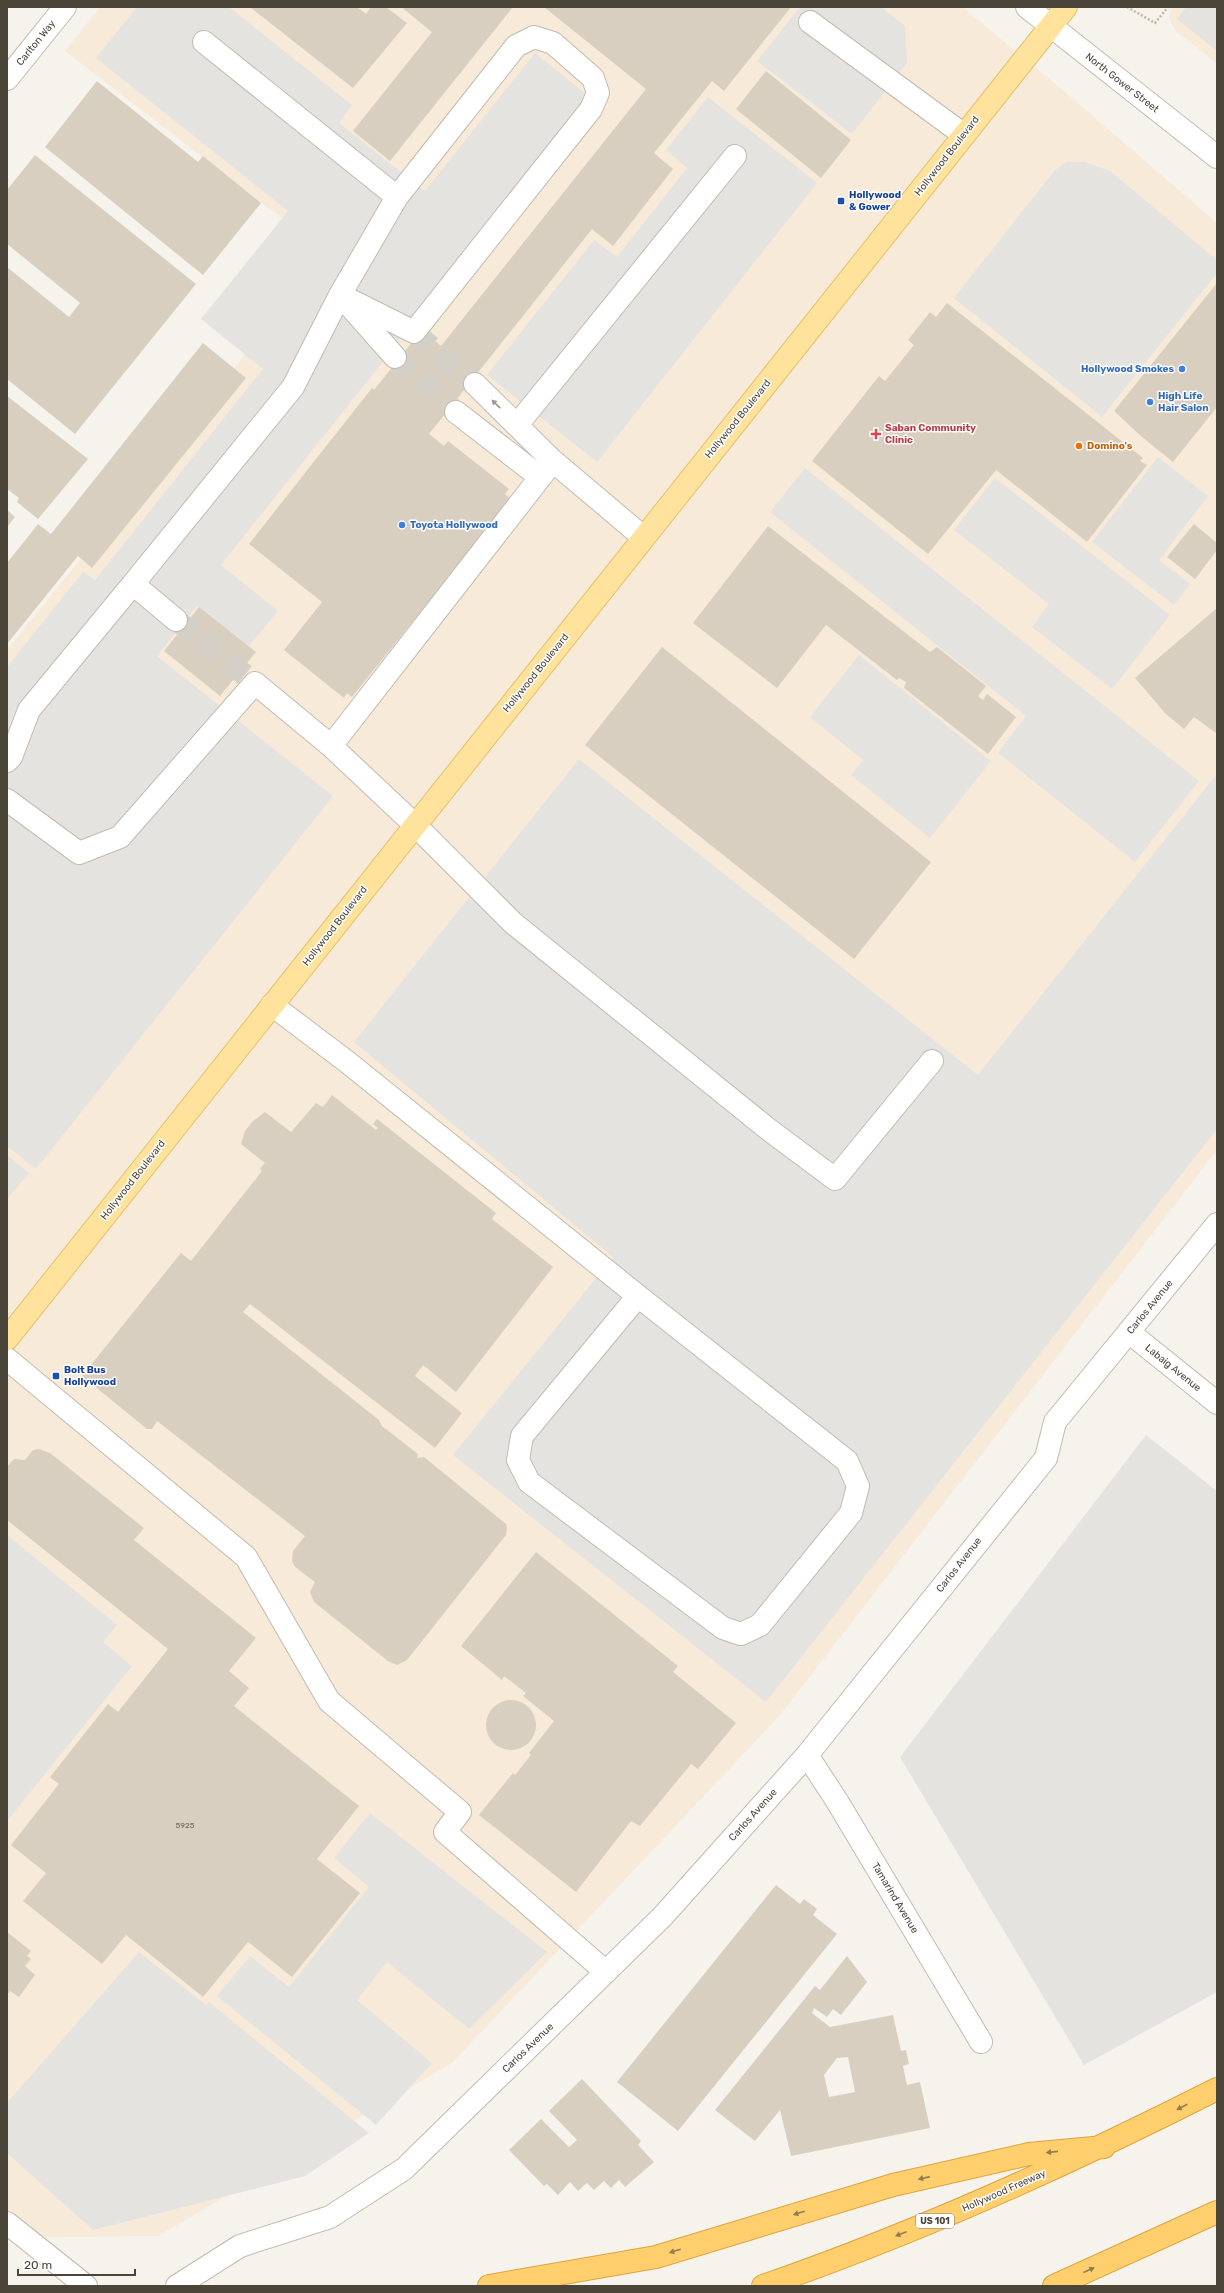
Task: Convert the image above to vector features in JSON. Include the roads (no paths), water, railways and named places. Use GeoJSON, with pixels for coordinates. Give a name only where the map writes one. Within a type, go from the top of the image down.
{"type":"FeatureCollection","features":[{"type":"Feature","properties":{"kind":"highway","name":"Hollywood Freeway"},"geometry":{"type":"LineString","coordinates":[[763,2286],[958,2212],[1104,2147],[1217,2089]]}},
{"type":"Feature","properties":{"kind":"highway"},"geometry":{"type":"LineString","coordinates":[[489,2286],[656,2257],[901,2183],[1029,2154],[1104,2147]]}},
{"type":"Feature","properties":{"kind":"highway"},"geometry":{"type":"LineString","coordinates":[[1054,2286],[1217,2212]]}},
{"type":"Feature","properties":{"kind":"main road","name":"Hollywood Boulevard"},"geometry":{"type":"LineString","coordinates":[[7,1339],[1066,7]]}},
{"type":"Feature","properties":{"kind":"street","name":"Carlton Way"},"geometry":{"type":"LineString","coordinates":[[7,79],[66,7]]}},
{"type":"Feature","properties":{"kind":"street","name":"North Gower Street"},"geometry":{"type":"LineString","coordinates":[[1027,7],[1217,157]]}},
{"type":"Feature","properties":{"kind":"street"},"geometry":{"type":"LineString","coordinates":[[810,22],[964,135]]}},
{"type":"Feature","properties":{"kind":"street"},"geometry":{"type":"LineString","coordinates":[[7,761],[11,757],[28,710],[133,584],[293,387],[340,295],[397,197],[516,46],[534,37],[553,43],[593,78],[598,94],[591,108],[414,332],[340,295]]}},
{"type":"Feature","properties":{"kind":"street"},"geometry":{"type":"LineString","coordinates":[[204,42],[397,197]]}},
{"type":"Feature","properties":{"kind":"street"},"geometry":{"type":"LineString","coordinates":[[517,425],[735,156]]}},
{"type":"Feature","properties":{"kind":"street"},"geometry":{"type":"LineString","coordinates":[[340,295],[394,357]]}},
{"type":"Feature","properties":{"kind":"street"},"geometry":{"type":"LineString","coordinates":[[475,384],[517,425],[547,469]]}},
{"type":"Feature","properties":{"kind":"street"},"geometry":{"type":"LineString","coordinates":[[456,412],[547,469],[644,538]]}},
{"type":"Feature","properties":{"kind":"street"},"geometry":{"type":"LineString","coordinates":[[331,746],[547,469]]}},
{"type":"Feature","properties":{"kind":"street"},"geometry":{"type":"LineString","coordinates":[[133,584],[176,620]]}},
{"type":"Feature","properties":{"kind":"street"},"geometry":{"type":"LineString","coordinates":[[7,800],[79,852],[120,837],[255,683],[331,746],[415,825],[513,923],[768,1129],[835,1179],[932,1061]]}},
{"type":"Feature","properties":{"kind":"street"},"geometry":{"type":"LineString","coordinates":[[272,1005],[346,1061],[638,1296],[847,1461],[858,1486],[851,1513],[760,1624],[741,1634],[723,1628],[530,1482],[518,1460],[522,1436],[638,1296]]}},
{"type":"Feature","properties":{"kind":"street","name":"Carlos Avenue"},"geometry":{"type":"LineString","coordinates":[[177,2286],[240,2246],[330,2217],[404,2169],[663,1916],[808,1755],[1046,1458],[1055,1422],[1130,1333],[1217,1224]]}},
{"type":"Feature","properties":{"kind":"street","name":"Labaig Avenue"},"geometry":{"type":"LineString","coordinates":[[1130,1333],[1217,1403]]}},
{"type":"Feature","properties":{"kind":"street"},"geometry":{"type":"LineString","coordinates":[[7,1359],[246,1557],[329,1701],[460,1812],[445,1832],[606,1972]]}},
{"type":"Feature","properties":{"kind":"street","name":"Tamarind Avenue"},"geometry":{"type":"LineString","coordinates":[[808,1755],[981,2042]]}},
{"type":"Feature","properties":{"kind":"street"},"geometry":{"type":"LineString","coordinates":[[7,2223],[86,2286]]}},
{"type":"Feature","properties":{"kind":"tunnel"},"geometry":{"type":"LineString","coordinates":[[414,332],[475,384]]}},
{"type":"Feature","properties":{"kind":"tunnel"},"geometry":{"type":"LineString","coordinates":[[395,357],[456,412]]}},
{"type":"Feature","properties":{"kind":"tunnel"},"geometry":{"type":"LineString","coordinates":[[176,620],[255,683]]}},
{"type":"Feature","properties":{"kind":"place","name":"Hollywood & Gower"},"geometry":{"type":"Point","coordinates":[841,201]}},
{"type":"Feature","properties":{"kind":"place","name":"Hollywood Smokes"},"geometry":{"type":"Point","coordinates":[1182,369]}},
{"type":"Feature","properties":{"kind":"place","name":"High Life Hair Salon"},"geometry":{"type":"Point","coordinates":[1150,402]}},
{"type":"Feature","properties":{"kind":"place","name":"Saban Community Clinic"},"geometry":{"type":"Point","coordinates":[876,434]}},
{"type":"Feature","properties":{"kind":"place","name":"Domino's"},"geometry":{"type":"Point","coordinates":[1079,446]}},
{"type":"Feature","properties":{"kind":"place","name":"Toyota Hollywood"},"geometry":{"type":"Point","coordinates":[402,525]}},
{"type":"Feature","properties":{"kind":"place","name":"Bolt Bus Hollywood"},"geometry":{"type":"Point","coordinates":[56,1376]}}]}
